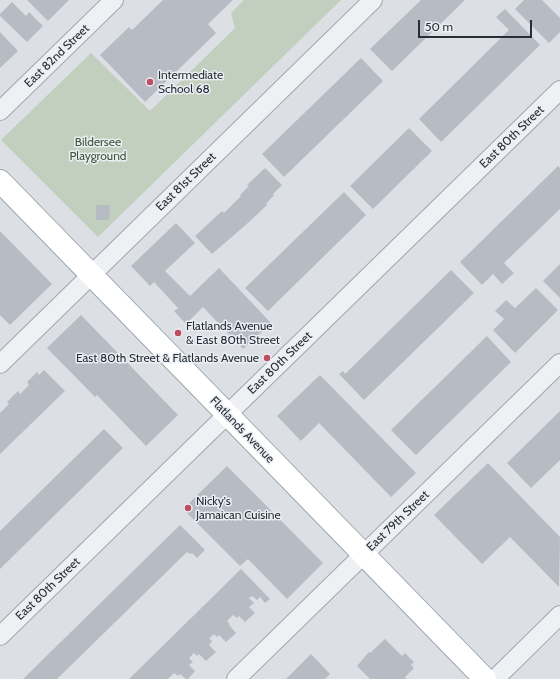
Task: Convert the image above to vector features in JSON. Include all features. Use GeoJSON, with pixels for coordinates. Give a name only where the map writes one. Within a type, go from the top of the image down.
{"type":"FeatureCollection","features":[{"type":"Feature","properties":{"kind":"main road","name":"Flatlands Avenue"},"geometry":{"type":"LineString","coordinates":[[0,181],[485,679]]}},
{"type":"Feature","properties":{"kind":"street","name":"East 82nd Street"},"geometry":{"type":"LineString","coordinates":[[0,111],[114,0]]}},
{"type":"Feature","properties":{"kind":"street","name":"East 81st Street"},"geometry":{"type":"LineString","coordinates":[[0,364],[373,0]]}},
{"type":"Feature","properties":{"kind":"street","name":"East 80th Street"},"geometry":{"type":"LineString","coordinates":[[0,636],[560,90]]}},
{"type":"Feature","properties":{"kind":"street","name":"East 79th Street"},"geometry":{"type":"LineString","coordinates":[[236,679],[560,363]]}},
{"type":"Feature","properties":{"kind":"street"},"geometry":{"type":"LineString","coordinates":[[495,679],[560,615]]}},
{"type":"Feature","properties":{"kind":"green space","name":"Bildersee Playground"},"geometry":{"type":"Polygon","coordinates":[[[244,0],[341,0],[98,237],[1,140],[91,53],[150,111],[235,28],[231,13],[244,0]]]}},
{"type":"Feature","properties":{"kind":"building"},"geometry":{"type":"Polygon","coordinates":[[[27,0],[69,0],[48,21],[27,0]]]}},
{"type":"Feature","properties":{"kind":"building","name":"Intermediate School 68"},"geometry":{"type":"Polygon","coordinates":[[[163,0],[233,0],[208,24],[216,33],[145,102],[100,55],[129,27],[132,30],[163,0]]]}},
{"type":"Feature","properties":{"kind":"building"},"geometry":{"type":"Polygon","coordinates":[[[421,0],[465,0],[392,71],[370,49],[421,0]]]}},
{"type":"Feature","properties":{"kind":"building"},"geometry":{"type":"Polygon","coordinates":[[[524,0],[542,0],[560,18],[560,32],[549,43],[515,9],[524,0]]]}},
{"type":"Feature","properties":{"kind":"building"},"geometry":{"type":"Polygon","coordinates":[[[12,2],[26,16],[29,12],[43,26],[27,42],[0,16],[0,14],[12,2]]]}},
{"type":"Feature","properties":{"kind":"building"},"geometry":{"type":"Polygon","coordinates":[[[505,9],[540,45],[441,142],[419,119],[509,30],[496,17],[505,9]]]}},
{"type":"Feature","properties":{"kind":"building"},"geometry":{"type":"Polygon","coordinates":[[[0,32],[18,51],[0,68],[0,32]]]}},
{"type":"Feature","properties":{"kind":"building"},"geometry":{"type":"Polygon","coordinates":[[[361,58],[383,81],[284,177],[262,154],[361,58]]]}},
{"type":"Feature","properties":{"kind":"building"},"geometry":{"type":"Polygon","coordinates":[[[409,128],[432,151],[373,209],[350,186],[409,128]]]}},
{"type":"Feature","properties":{"kind":"building"},"geometry":{"type":"Polygon","coordinates":[[[558,166],[560,168],[560,209],[504,263],[514,273],[502,284],[493,274],[482,285],[460,262],[558,166]]]}},
{"type":"Feature","properties":{"kind":"building"},"geometry":{"type":"Polygon","coordinates":[[[265,168],[282,185],[273,194],[274,195],[266,204],[267,205],[212,254],[195,236],[222,211],[224,213],[241,196],[240,195],[249,186],[247,185],[265,168]]]}},
{"type":"Feature","properties":{"kind":"building"},"geometry":{"type":"Polygon","coordinates":[[[344,192],[366,215],[268,311],[245,288],[344,192]]]}},
{"type":"Feature","properties":{"kind":"building"},"geometry":{"type":"Polygon","coordinates":[[[96,205],[110,205],[109,220],[96,220],[96,205]]]}},
{"type":"Feature","properties":{"kind":"building"},"geometry":{"type":"Polygon","coordinates":[[[176,223],[195,243],[165,271],[190,296],[219,268],[271,323],[243,349],[203,307],[186,324],[174,311],[178,308],[154,282],[150,286],[131,266],[176,223]]]}},
{"type":"Feature","properties":{"kind":"building"},"geometry":{"type":"Polygon","coordinates":[[[0,231],[52,284],[10,325],[0,315],[0,231]]]}},
{"type":"Feature","properties":{"kind":"building"},"geometry":{"type":"Polygon","coordinates":[[[560,264],[560,298],[543,281],[560,264]]]}},
{"type":"Feature","properties":{"kind":"building"},"geometry":{"type":"Polygon","coordinates":[[[451,270],[474,293],[364,400],[339,374],[343,371],[345,374],[451,270]]]}},
{"type":"Feature","properties":{"kind":"building"},"geometry":{"type":"Polygon","coordinates":[[[536,288],[558,310],[515,353],[493,330],[504,319],[495,311],[506,300],[515,308],[536,288]]]}},
{"type":"Feature","properties":{"kind":"building"},"geometry":{"type":"Polygon","coordinates":[[[81,315],[178,415],[146,446],[97,395],[95,397],[47,348],[81,315]]]}},
{"type":"Feature","properties":{"kind":"building"},"geometry":{"type":"Polygon","coordinates":[[[487,336],[511,362],[416,455],[391,430],[487,336]]]}},
{"type":"Feature","properties":{"kind":"building"},"geometry":{"type":"Polygon","coordinates":[[[44,370],[65,391],[0,454],[0,413],[9,404],[7,402],[18,391],[20,394],[29,385],[27,382],[37,372],[39,375],[44,370]]]}},
{"type":"Feature","properties":{"kind":"building"},"geometry":{"type":"Polygon","coordinates":[[[320,375],[416,473],[391,497],[319,423],[301,441],[277,416],[320,375]]]}},
{"type":"Feature","properties":{"kind":"building"},"geometry":{"type":"Polygon","coordinates":[[[560,411],[560,460],[531,488],[507,463],[560,411]]]}},
{"type":"Feature","properties":{"kind":"building"},"geometry":{"type":"Polygon","coordinates":[[[104,429],[123,448],[0,569],[0,531],[104,429]]]}},
{"type":"Feature","properties":{"kind":"building"},"geometry":{"type":"Polygon","coordinates":[[[488,463],[560,537],[559,587],[510,537],[482,564],[434,515],[488,463]]]}},
{"type":"Feature","properties":{"kind":"building"},"geometry":{"type":"Polygon","coordinates":[[[227,466],[323,563],[287,599],[248,559],[240,566],[183,509],[227,466]]]}},
{"type":"Feature","properties":{"kind":"building"},"geometry":{"type":"Polygon","coordinates":[[[180,525],[205,550],[197,558],[192,553],[190,554],[187,552],[57,679],[23,679],[180,525]]]}},
{"type":"Feature","properties":{"kind":"building"},"geometry":{"type":"Polygon","coordinates":[[[241,569],[270,599],[265,603],[260,597],[257,600],[252,596],[249,598],[254,603],[249,607],[255,613],[245,622],[239,616],[237,618],[233,615],[227,621],[236,633],[226,642],[219,635],[217,637],[214,634],[209,638],[212,641],[209,645],[216,652],[206,661],[199,654],[197,656],[194,653],[189,658],[193,662],[189,665],[195,671],[188,679],[180,674],[178,676],[174,673],[168,679],[129,679],[241,569]]]}},
{"type":"Feature","properties":{"kind":"building"},"geometry":{"type":"Polygon","coordinates":[[[385,639],[402,656],[405,653],[414,662],[411,665],[414,668],[405,677],[406,679],[370,679],[357,666],[369,652],[370,653],[385,639]]]}},
{"type":"Feature","properties":{"kind":"building"},"geometry":{"type":"Polygon","coordinates":[[[311,654],[330,674],[325,679],[286,679],[311,654]]]}},
{"type":"Feature","properties":{"kind":"place","name":"Intermediate School 68"},"geometry":{"type":"Point","coordinates":[150,82]}},
{"type":"Feature","properties":{"kind":"place","name":"Flatlands Avenue & East 80th Street"},"geometry":{"type":"Point","coordinates":[178,333]}},
{"type":"Feature","properties":{"kind":"place","name":"East 80th Street & Flatlands Avenue"},"geometry":{"type":"Point","coordinates":[267,358]}},
{"type":"Feature","properties":{"kind":"place","name":"Nicky's Jamaican Cuisine"},"geometry":{"type":"Point","coordinates":[188,508]}}]}
